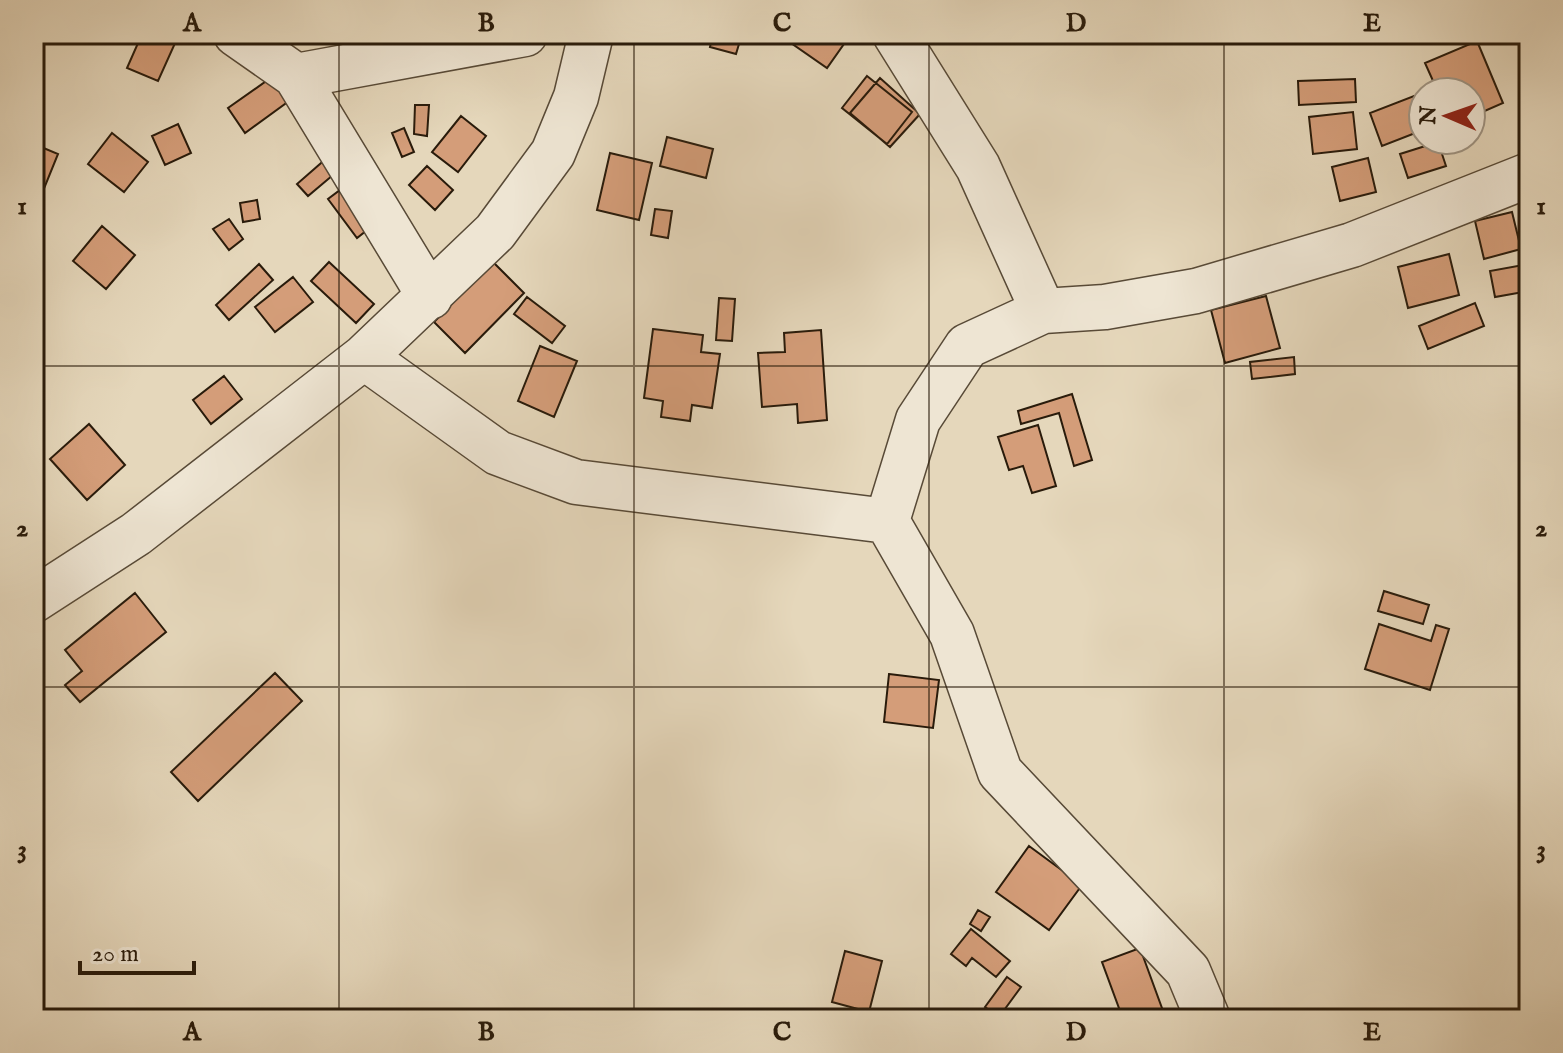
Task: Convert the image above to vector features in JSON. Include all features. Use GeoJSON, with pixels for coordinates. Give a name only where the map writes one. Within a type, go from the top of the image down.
{"type":"FeatureCollection","features":[{"type":"Feature","properties":{"kind":"street"},"geometry":{"type":"LineString","coordinates":[[236,34],[296,76],[430,297]]}},
{"type":"Feature","properties":{"kind":"street"},"geometry":{"type":"LineString","coordinates":[[296,76],[525,34]]}},
{"type":"Feature","properties":{"kind":"street"},"geometry":{"type":"LineString","coordinates":[[34,600],[136,534],[364,357],[495,232],[553,153],[576,97],[591,34]]}},
{"type":"Feature","properties":{"kind":"street"},"geometry":{"type":"LineString","coordinates":[[895,34],[978,167],[1043,311]]}},
{"type":"Feature","properties":{"kind":"street"},"geometry":{"type":"LineString","coordinates":[[1208,1019],[1188,971],[1000,772],[952,634],[887,521],[918,420],[967,346],[1043,311],[1105,307],[1196,291],[1352,245],[1529,175]]}},
{"type":"Feature","properties":{"kind":"street"},"geometry":{"type":"LineString","coordinates":[[364,357],[498,453],[576,482],[887,521]]}},
{"type":"Feature","properties":{"kind":"building"},"geometry":{"type":"Polygon","coordinates":[[[142,34],[160,34],[176,41],[158,81],[127,68],[142,34]]]}},
{"type":"Feature","properties":{"kind":"building"},"geometry":{"type":"Polygon","coordinates":[[[713,34],[742,34],[736,54],[710,47],[713,34]]]}},
{"type":"Feature","properties":{"kind":"building"},"geometry":{"type":"Polygon","coordinates":[[[778,34],[851,34],[827,68],[778,34]]]}},
{"type":"Feature","properties":{"kind":"building"},"geometry":{"type":"Polygon","coordinates":[[[1477,41],[1503,103],[1487,110],[1487,76],[1431,76],[1425,63],[1477,41]]]}},
{"type":"Feature","properties":{"kind":"building"},"geometry":{"type":"Polygon","coordinates":[[[867,76],[912,112],[887,144],[842,108],[867,76]]]}},
{"type":"Feature","properties":{"kind":"building"},"geometry":{"type":"Polygon","coordinates":[[[272,77],[289,101],[245,133],[228,108],[272,77]]]}},
{"type":"Feature","properties":{"kind":"building"},"geometry":{"type":"Polygon","coordinates":[[[880,78],[920,114],[890,147],[850,113],[880,78]]]}},
{"type":"Feature","properties":{"kind":"building"},"geometry":{"type":"Polygon","coordinates":[[[1355,79],[1356,102],[1299,105],[1298,81],[1355,79]]]}},
{"type":"Feature","properties":{"kind":"building"},"geometry":{"type":"Polygon","coordinates":[[[1407,99],[1407,136],[1382,146],[1370,113],[1407,99]]]}},
{"type":"Feature","properties":{"kind":"building"},"geometry":{"type":"Polygon","coordinates":[[[415,105],[429,105],[427,136],[414,134],[415,105]]]}},
{"type":"Feature","properties":{"kind":"building"},"geometry":{"type":"Polygon","coordinates":[[[1353,112],[1357,149],[1313,154],[1309,117],[1353,112]]]}},
{"type":"Feature","properties":{"kind":"building"},"geometry":{"type":"Polygon","coordinates":[[[461,116],[486,136],[458,172],[432,152],[461,116]]]}},
{"type":"Feature","properties":{"kind":"building"},"geometry":{"type":"Polygon","coordinates":[[[178,124],[191,153],[165,165],[152,136],[178,124]]]}},
{"type":"Feature","properties":{"kind":"building"},"geometry":{"type":"Polygon","coordinates":[[[404,128],[414,152],[402,157],[392,133],[404,128]]]}},
{"type":"Feature","properties":{"kind":"building"},"geometry":{"type":"Polygon","coordinates":[[[112,133],[148,162],[124,192],[88,164],[112,133]]]}},
{"type":"Feature","properties":{"kind":"building"},"geometry":{"type":"Polygon","coordinates":[[[667,137],[713,149],[706,178],[660,166],[667,137]]]}},
{"type":"Feature","properties":{"kind":"building"},"geometry":{"type":"Polygon","coordinates":[[[34,144],[58,154],[41,196],[34,193],[34,144]]]}},
{"type":"Feature","properties":{"kind":"building"},"geometry":{"type":"Polygon","coordinates":[[[1407,152],[1407,156],[1443,156],[1446,166],[1408,178],[1400,154],[1407,152]]]}},
{"type":"Feature","properties":{"kind":"building"},"geometry":{"type":"Polygon","coordinates":[[[610,153],[652,163],[639,220],[597,210],[610,153]]]}},
{"type":"Feature","properties":{"kind":"building"},"geometry":{"type":"Polygon","coordinates":[[[328,157],[339,170],[308,196],[297,184],[328,157]]]}},
{"type":"Feature","properties":{"kind":"building"},"geometry":{"type":"Polygon","coordinates":[[[1368,158],[1376,192],[1340,201],[1332,167],[1368,158]]]}},
{"type":"Feature","properties":{"kind":"building"},"geometry":{"type":"Polygon","coordinates":[[[427,166],[453,190],[435,210],[409,185],[427,166]]]}},
{"type":"Feature","properties":{"kind":"building"},"geometry":{"type":"Polygon","coordinates":[[[352,181],[381,219],[357,238],[328,199],[352,181]]]}},
{"type":"Feature","properties":{"kind":"building"},"geometry":{"type":"Polygon","coordinates":[[[257,200],[260,219],[243,222],[240,203],[257,200]]]}},
{"type":"Feature","properties":{"kind":"building"},"geometry":{"type":"Polygon","coordinates":[[[655,209],[672,211],[668,238],[651,235],[655,209]]]}},
{"type":"Feature","properties":{"kind":"building"},"geometry":{"type":"Polygon","coordinates":[[[1512,212],[1521,249],[1484,259],[1475,221],[1512,212]]]}},
{"type":"Feature","properties":{"kind":"building"},"geometry":{"type":"Polygon","coordinates":[[[229,219],[243,239],[229,250],[213,229],[229,219]]]}},
{"type":"Feature","properties":{"kind":"building"},"geometry":{"type":"Polygon","coordinates":[[[102,226],[135,255],[106,289],[73,261],[102,226]]]}},
{"type":"Feature","properties":{"kind":"building"},"geometry":{"type":"Polygon","coordinates":[[[1449,254],[1459,295],[1408,308],[1398,267],[1449,254]]]}},
{"type":"Feature","properties":{"kind":"building"},"geometry":{"type":"Polygon","coordinates":[[[329,262],[374,304],[356,323],[311,281],[329,262]]]}},
{"type":"Feature","properties":{"kind":"building"},"geometry":{"type":"Polygon","coordinates":[[[493,262],[524,293],[465,353],[434,322],[493,262]]]}},
{"type":"Feature","properties":{"kind":"building"},"geometry":{"type":"Polygon","coordinates":[[[259,264],[273,280],[229,320],[216,305],[259,264]]]}},
{"type":"Feature","properties":{"kind":"building"},"geometry":{"type":"Polygon","coordinates":[[[1529,264],[1529,291],[1495,297],[1490,271],[1529,264]]]}},
{"type":"Feature","properties":{"kind":"building"},"geometry":{"type":"Polygon","coordinates":[[[293,277],[313,302],[275,332],[255,307],[293,277]]]}},
{"type":"Feature","properties":{"kind":"building"},"geometry":{"type":"Polygon","coordinates":[[[1266,296],[1280,348],[1225,363],[1211,310],[1266,296]]]}},
{"type":"Feature","properties":{"kind":"building"},"geometry":{"type":"Polygon","coordinates":[[[527,297],[565,326],[552,343],[514,314],[527,297]]]}},
{"type":"Feature","properties":{"kind":"building"},"geometry":{"type":"Polygon","coordinates":[[[719,298],[735,299],[732,341],[716,340],[719,298]]]}},
{"type":"Feature","properties":{"kind":"building"},"geometry":{"type":"Polygon","coordinates":[[[1475,303],[1484,326],[1428,349],[1419,326],[1475,303]]]}},
{"type":"Feature","properties":{"kind":"building"},"geometry":{"type":"Polygon","coordinates":[[[653,329],[703,335],[701,352],[720,354],[712,408],[692,405],[690,421],[661,417],[663,401],[644,398],[653,329]]]}},
{"type":"Feature","properties":{"kind":"building"},"geometry":{"type":"Polygon","coordinates":[[[821,330],[827,420],[798,423],[797,404],[762,407],[758,353],[785,352],[784,333],[821,330]]]}},
{"type":"Feature","properties":{"kind":"building"},"geometry":{"type":"Polygon","coordinates":[[[540,346],[577,361],[554,417],[518,401],[540,346]]]}},
{"type":"Feature","properties":{"kind":"building"},"geometry":{"type":"Polygon","coordinates":[[[1294,357],[1295,374],[1252,379],[1250,362],[1294,357]]]}},
{"type":"Feature","properties":{"kind":"building"},"geometry":{"type":"Polygon","coordinates":[[[224,376],[242,399],[211,424],[193,400],[224,376]]]}},
{"type":"Feature","properties":{"kind":"building"},"geometry":{"type":"Polygon","coordinates":[[[1072,394],[1092,460],[1074,466],[1059,413],[1021,424],[1018,411],[1072,394]]]}},
{"type":"Feature","properties":{"kind":"building"},"geometry":{"type":"Polygon","coordinates":[[[89,424],[125,465],[87,500],[50,459],[89,424]]]}},
{"type":"Feature","properties":{"kind":"building"},"geometry":{"type":"Polygon","coordinates":[[[1038,425],[1056,486],[1032,493],[1023,466],[1009,470],[998,437],[1038,425]]]}},
{"type":"Feature","properties":{"kind":"building"},"geometry":{"type":"Polygon","coordinates":[[[1384,591],[1429,605],[1423,624],[1378,611],[1384,591]]]}},
{"type":"Feature","properties":{"kind":"building"},"geometry":{"type":"Polygon","coordinates":[[[135,593],[166,632],[80,702],[65,685],[82,671],[65,650],[135,593]]]}},
{"type":"Feature","properties":{"kind":"building"},"geometry":{"type":"Polygon","coordinates":[[[1379,624],[1431,641],[1436,625],[1449,629],[1430,690],[1365,669],[1379,624]]]}},
{"type":"Feature","properties":{"kind":"building"},"geometry":{"type":"Polygon","coordinates":[[[275,673],[302,701],[198,801],[171,772],[275,673]]]}},
{"type":"Feature","properties":{"kind":"building"},"geometry":{"type":"Polygon","coordinates":[[[889,674],[939,680],[933,728],[884,722],[889,674]]]}},
{"type":"Feature","properties":{"kind":"building"},"geometry":{"type":"Polygon","coordinates":[[[1029,846],[1082,885],[1049,930],[996,892],[1029,846]]]}},
{"type":"Feature","properties":{"kind":"building"},"geometry":{"type":"Polygon","coordinates":[[[978,910],[990,917],[981,931],[970,924],[978,910]]]}},
{"type":"Feature","properties":{"kind":"building"},"geometry":{"type":"Polygon","coordinates":[[[971,929],[1010,961],[996,977],[972,958],[966,966],[951,954],[971,929]]]}},
{"type":"Feature","properties":{"kind":"building"},"geometry":{"type":"Polygon","coordinates":[[[1140,948],[1166,1019],[1123,1019],[1102,962],[1140,948]]]}},
{"type":"Feature","properties":{"kind":"building"},"geometry":{"type":"Polygon","coordinates":[[[845,951],[882,961],[869,1012],[832,1002],[845,951]]]}},
{"type":"Feature","properties":{"kind":"building"},"geometry":{"type":"Polygon","coordinates":[[[1007,977],[1021,987],[999,1017],[985,1007],[1007,977]]]}}]}
